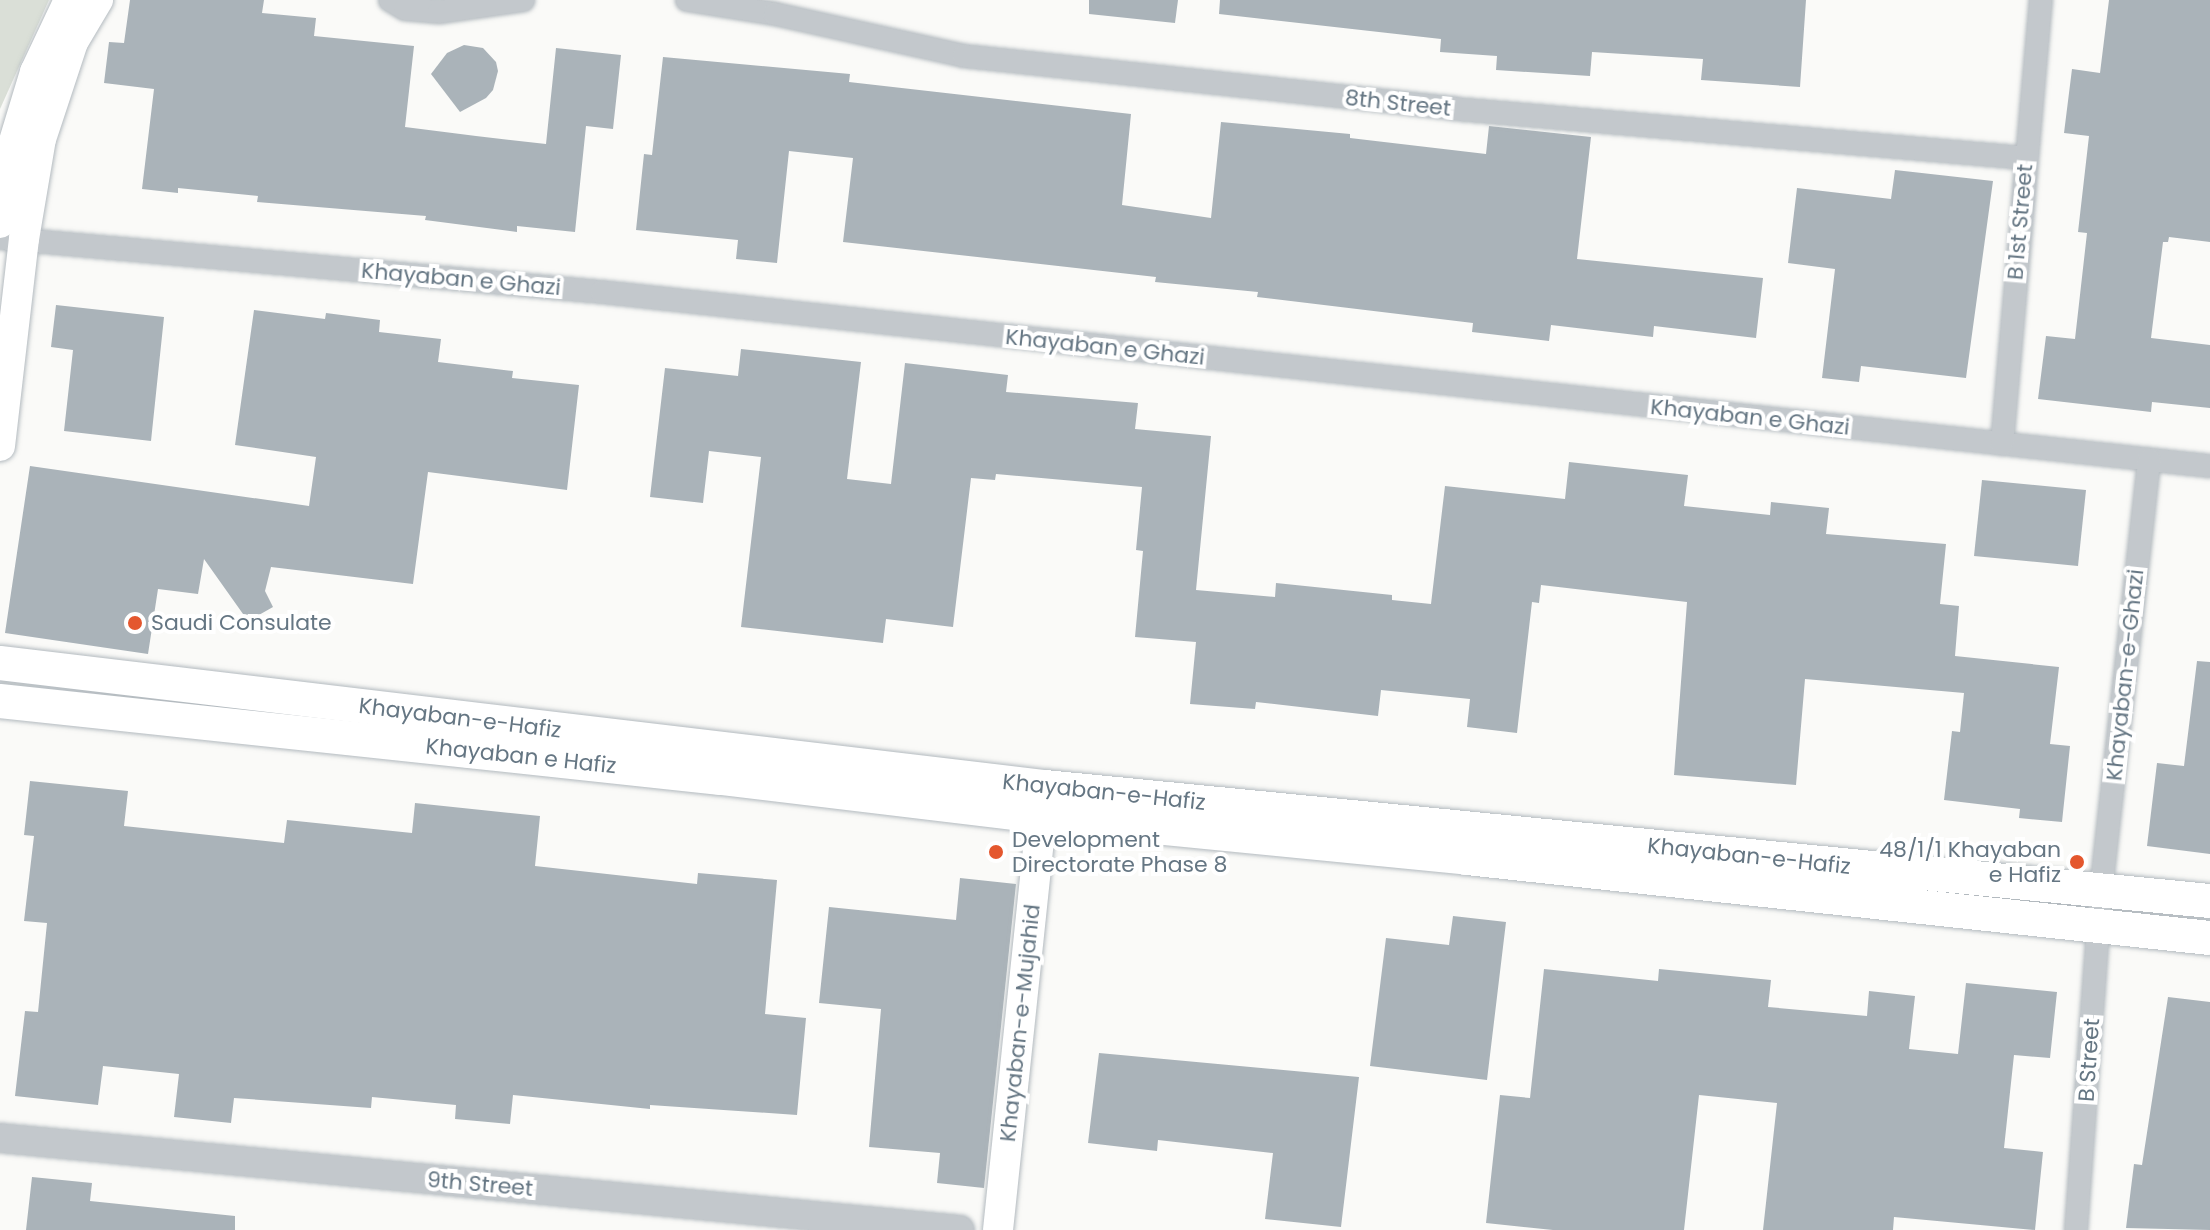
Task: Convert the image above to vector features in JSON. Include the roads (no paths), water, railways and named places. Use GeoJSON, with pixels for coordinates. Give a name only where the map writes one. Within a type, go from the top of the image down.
{"type":"FeatureCollection","features":[{"type":"Feature","properties":{"kind":"main road"},"geometry":{"type":"LineString","coordinates":[[0,446],[11,151],[35,72],[69,0]]}},
{"type":"Feature","properties":{"kind":"main road"},"geometry":{"type":"LineString","coordinates":[[8,233],[73,42],[98,0]]}},
{"type":"Feature","properties":{"kind":"main road","name":"Khayaban-e-Hafiz"},"geometry":{"type":"LineString","coordinates":[[0,663],[1483,859],[2210,938]]}},
{"type":"Feature","properties":{"kind":"main road","name":"Khayaban e Hafiz"},"geometry":{"type":"LineString","coordinates":[[0,701],[706,776],[1044,802]]}},
{"type":"Feature","properties":{"kind":"main road","name":"Khayaban-e-Hafiz"},"geometry":{"type":"LineString","coordinates":[[1044,802],[2210,901]]}},
{"type":"Feature","properties":{"kind":"main road","name":"Khayaban-e-Mujahid"},"geometry":{"type":"LineString","coordinates":[[998,1230],[1044,802]]}},
{"type":"Feature","properties":{"kind":"street"},"geometry":{"type":"LineString","coordinates":[[390,0],[405,9],[439,12],[523,0]]}},
{"type":"Feature","properties":{"kind":"street","name":"8th Street"},"geometry":{"type":"LineString","coordinates":[[687,0],[775,14],[964,56],[1456,109],[2025,158]]}},
{"type":"Feature","properties":{"kind":"street"},"geometry":{"type":"LineString","coordinates":[[775,14],[797,0]]}},
{"type":"Feature","properties":{"kind":"street","name":"B 1st Street"},"geometry":{"type":"LineString","coordinates":[[2002,444],[2041,0]]}},
{"type":"Feature","properties":{"kind":"street","name":"Khayaban e Ghazi"},"geometry":{"type":"LineString","coordinates":[[8,233],[602,292],[2210,466]]}},
{"type":"Feature","properties":{"kind":"street","name":"Khayaban-e-Ghazi"},"geometry":{"type":"LineString","coordinates":[[2101,890],[2149,460]]}},
{"type":"Feature","properties":{"kind":"street","name":"B Street"},"geometry":{"type":"LineString","coordinates":[[2076,1230],[2101,890]]}},
{"type":"Feature","properties":{"kind":"street","name":"9th Street"},"geometry":{"type":"LineString","coordinates":[[0,1138],[960,1230]]}},
{"type":"Feature","properties":{"kind":"place","name":"Saudi Consulate"},"geometry":{"type":"Point","coordinates":[135,623]}},
{"type":"Feature","properties":{"kind":"place","name":"Development Directorate Phase 8"},"geometry":{"type":"Point","coordinates":[996,852]}},
{"type":"Feature","properties":{"kind":"place","name":"48/1/1 Khayaban e Hafiz"},"geometry":{"type":"Point","coordinates":[2077,862]}}]}
